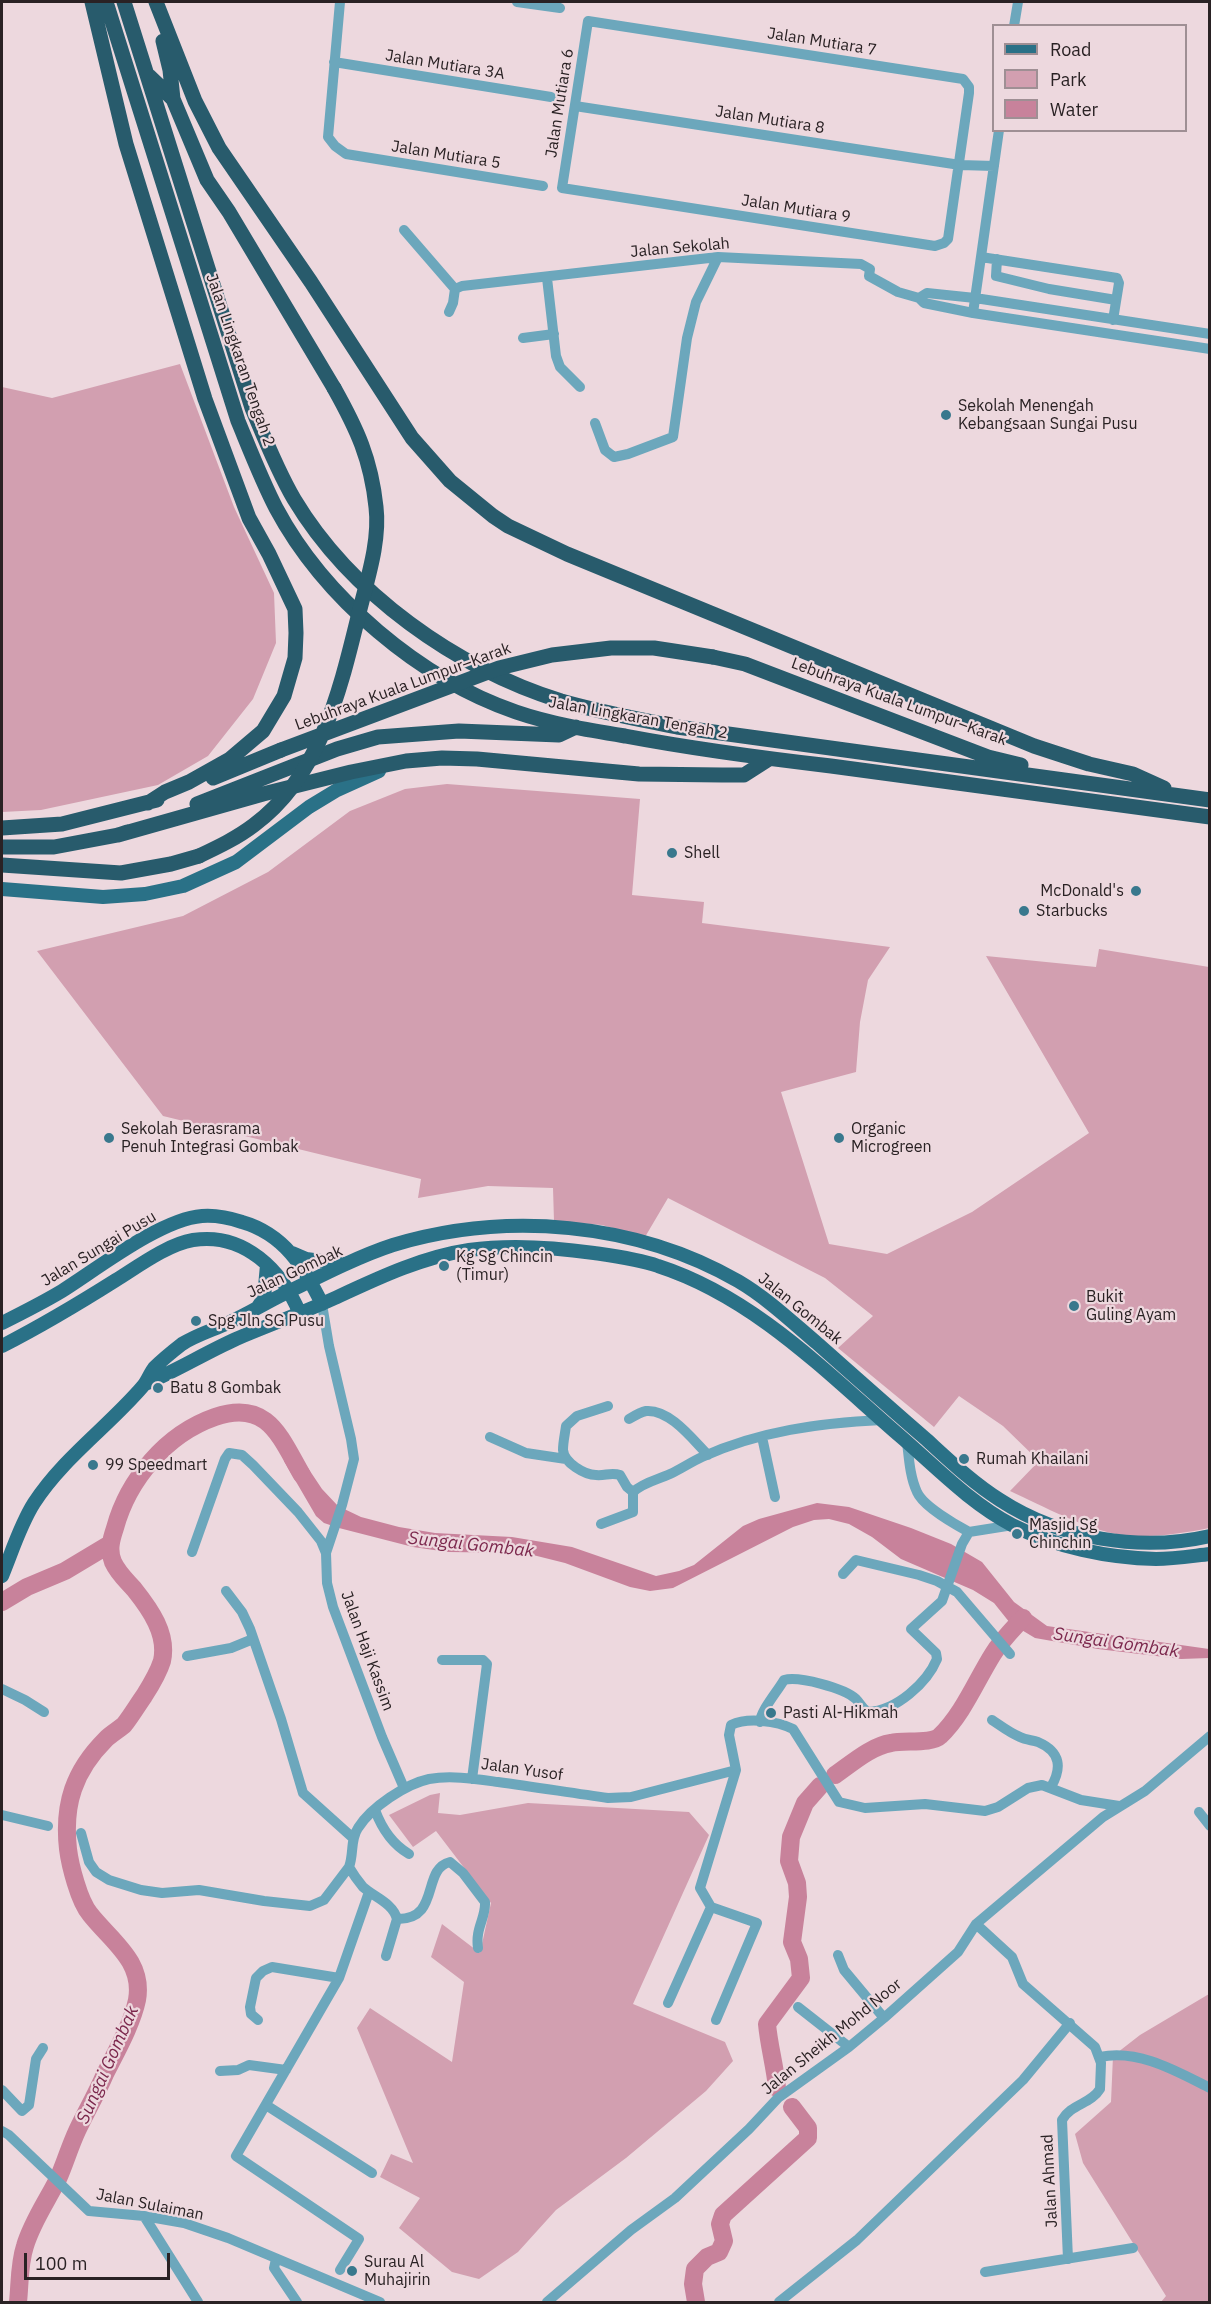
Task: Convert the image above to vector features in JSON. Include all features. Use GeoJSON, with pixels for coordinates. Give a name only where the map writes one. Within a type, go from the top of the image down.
{"type":"FeatureCollection","features":[{"type":"Feature","properties":{"kind":"highway"},"geometry":{"type":"LineString","coordinates":[[92,2],[126,144],[201,388],[249,518],[270,554],[294,609],[296,633],[295,658],[284,696],[263,731],[230,759],[148,803]]}},
{"type":"Feature","properties":{"kind":"highway","name":"Jalan Lingkaran Tengah 2"},"geometry":{"type":"LineString","coordinates":[[106,2],[238,421],[277,510],[343,598],[387,639],[477,695],[514,711],[576,727],[769,759],[1209,817]]}},
{"type":"Feature","properties":{"kind":"highway","name":"Jalan Lingkaran Tengah 2"},"geometry":{"type":"LineString","coordinates":[[124,2],[252,408],[276,465],[295,500],[331,551],[360,584],[393,612],[491,672],[559,700],[597,711],[677,727],[1209,800]]}},
{"type":"Feature","properties":{"kind":"highway"},"geometry":{"type":"LineString","coordinates":[[2,865],[121,873],[171,864],[199,856],[255,825],[293,784],[328,724],[345,671],[374,543],[377,508],[366,451],[353,422],[230,212],[207,180],[173,99],[170,70],[157,3]]}},
{"type":"Feature","properties":{"kind":"highway"},"geometry":{"type":"LineString","coordinates":[[157,3],[195,101],[219,148],[311,282],[412,438],[437,469],[477,504],[508,526],[530,537],[680,601],[1034,746],[1089,764],[1133,774],[1180,796]]}},
{"type":"Feature","properties":{"kind":"highway"},"geometry":{"type":"LineString","coordinates":[[147,74],[173,99]]}},
{"type":"Feature","properties":{"kind":"highway","name":"Lebuhraya Kuala Lumpur–Karak"},"geometry":{"type":"LineString","coordinates":[[2,828],[62,824],[148,803],[499,668],[552,655],[611,648],[654,648],[745,664],[988,757],[1095,784]]}},
{"type":"Feature","properties":{"kind":"highway"},"geometry":{"type":"LineString","coordinates":[[118,835],[337,749],[378,737],[459,730],[559,735],[576,727]]}},
{"type":"Feature","properties":{"kind":"highway"},"geometry":{"type":"LineString","coordinates":[[2,847],[54,847],[118,835],[263,794],[406,761],[442,758],[477,759],[639,774],[744,775],[769,759]]}},
{"type":"Feature","properties":{"kind":"highway"},"geometry":{"type":"LineString","coordinates":[[2,860],[59,870]]}},
{"type":"Feature","properties":{"kind":"main road"},"geometry":{"type":"LineString","coordinates":[[2,889],[103,897],[145,894],[183,886],[236,862],[285,824],[337,790],[363,777],[406,761]]}},
{"type":"Feature","properties":{"kind":"main road","name":"Jalan Sungai Pusu"},"geometry":{"type":"LineString","coordinates":[[2,1323],[37,1306],[164,1227],[202,1216],[228,1218],[267,1231],[292,1252],[311,1281],[322,1304]]}},
{"type":"Feature","properties":{"kind":"main road","name":"Jalan Gombak"},"geometry":{"type":"LineString","coordinates":[[2,1576],[34,1504],[83,1446],[145,1384],[152,1370],[184,1343],[311,1281],[390,1246],[466,1229],[515,1225],[549,1226],[628,1238],[663,1248],[738,1281],[762,1297],[971,1479],[1001,1501],[1042,1522],[1099,1539],[1135,1543],[1166,1543],[1209,1536]]}},
{"type":"Feature","properties":{"kind":"main road"},"geometry":{"type":"LineString","coordinates":[[2,1346],[47,1323],[142,1264],[192,1240],[211,1240],[249,1250],[267,1265],[291,1291],[300,1314]]}},
{"type":"Feature","properties":{"kind":"main road","name":"Jalan Gombak"},"geometry":{"type":"LineString","coordinates":[[145,1384],[234,1340],[300,1314],[398,1269],[469,1250],[548,1246],[630,1259],[656,1265],[691,1278],[751,1312],[799,1347],[962,1491],[993,1514],[1013,1525],[1037,1536],[1110,1555],[1159,1559],[1209,1554]]}},
{"type":"Feature","properties":{"kind":"main road"},"geometry":{"type":"LineString","coordinates":[[292,1252],[314,1261],[349,1264]]}},
{"type":"Feature","properties":{"kind":"main road"},"geometry":{"type":"LineString","coordinates":[[258,1307],[264,1298],[267,1265]]}},
{"type":"Feature","properties":{"kind":"street"},"geometry":{"type":"LineString","coordinates":[[334,62],[340,2]]}},
{"type":"Feature","properties":{"kind":"street"},"geometry":{"type":"LineString","coordinates":[[517,2],[560,8]]}},
{"type":"Feature","properties":{"kind":"street"},"geometry":{"type":"LineString","coordinates":[[1014,24],[1015,3]]}},
{"type":"Feature","properties":{"kind":"street","name":"Jalan Mutiara 6"},"geometry":{"type":"LineString","coordinates":[[562,188],[588,21]]}},
{"type":"Feature","properties":{"kind":"street","name":"Jalan Mutiara 7"},"geometry":{"type":"LineString","coordinates":[[588,21],[963,79],[969,87],[969,93],[960,165]]}},
{"type":"Feature","properties":{"kind":"street","name":"Jalan Mutiara 3A"},"geometry":{"type":"LineString","coordinates":[[334,62],[551,97]]}},
{"type":"Feature","properties":{"kind":"street","name":"Jalan Mutiara 5"},"geometry":{"type":"LineString","coordinates":[[334,62],[328,137],[346,154],[543,186]]}},
{"type":"Feature","properties":{"kind":"street","name":"Jalan Mutiara 8"},"geometry":{"type":"LineString","coordinates":[[575,106],[960,165],[976,164],[993,170]]}},
{"type":"Feature","properties":{"kind":"street"},"geometry":{"type":"LineString","coordinates":[[973,313],[999,132]]}},
{"type":"Feature","properties":{"kind":"street","name":"Jalan Mutiara 9"},"geometry":{"type":"LineString","coordinates":[[562,188],[938,246],[948,239],[960,165]]}},
{"type":"Feature","properties":{"kind":"street"},"geometry":{"type":"LineString","coordinates":[[404,230],[456,289],[449,312]]}},
{"type":"Feature","properties":{"kind":"street"},"geometry":{"type":"LineString","coordinates":[[595,423],[605,450],[614,457],[673,437],[687,338],[696,302],[718,257]]}},
{"type":"Feature","properties":{"kind":"street","name":"Jalan Sekolah"},"geometry":{"type":"LineString","coordinates":[[456,289],[718,257],[861,264],[870,269],[869,276],[898,292],[919,298]]}},
{"type":"Feature","properties":{"kind":"street"},"geometry":{"type":"LineString","coordinates":[[981,257],[1111,275],[1117,278],[1119,283],[1113,320]]}},
{"type":"Feature","properties":{"kind":"street"},"geometry":{"type":"LineString","coordinates":[[997,259],[996,276],[1049,289],[1116,300]]}},
{"type":"Feature","properties":{"kind":"street"},"geometry":{"type":"LineString","coordinates":[[547,278],[556,356],[560,366],[580,387]]}},
{"type":"Feature","properties":{"kind":"street"},"geometry":{"type":"LineString","coordinates":[[1209,334],[975,298],[927,293],[919,298],[924,303],[973,313],[1209,349]]}},
{"type":"Feature","properties":{"kind":"street"},"geometry":{"type":"LineString","coordinates":[[1186,345],[1188,331]]}},
{"type":"Feature","properties":{"kind":"street"},"geometry":{"type":"LineString","coordinates":[[523,338],[554,334]]}},
{"type":"Feature","properties":{"kind":"street"},"geometry":{"type":"LineString","coordinates":[[322,1304],[354,1459],[326,1553]]}},
{"type":"Feature","properties":{"kind":"street"},"geometry":{"type":"LineString","coordinates":[[566,1459],[563,1452],[566,1426],[577,1416],[608,1406]]}},
{"type":"Feature","properties":{"kind":"street"},"geometry":{"type":"LineString","coordinates":[[628,1419],[646,1411],[661,1413],[671,1419],[708,1455]]}},
{"type":"Feature","properties":{"kind":"street"},"geometry":{"type":"LineString","coordinates":[[633,1492],[646,1482],[670,1474],[708,1455],[762,1437],[818,1425],[882,1420]]}},
{"type":"Feature","properties":{"kind":"street"},"geometry":{"type":"LineString","coordinates":[[490,1437],[526,1453],[566,1459],[588,1475],[600,1476],[612,1472],[620,1475],[633,1492],[633,1512],[601,1524]]}},
{"type":"Feature","properties":{"kind":"street"},"geometry":{"type":"LineString","coordinates":[[762,1437],[775,1497]]}},
{"type":"Feature","properties":{"kind":"street"},"geometry":{"type":"LineString","coordinates":[[907,1442],[910,1469],[918,1495],[969,1532],[1013,1525]]}},
{"type":"Feature","properties":{"kind":"street","name":"Jalan Haji Kassim"},"geometry":{"type":"LineString","coordinates":[[192,1552],[225,1459],[229,1453],[242,1455],[298,1512],[321,1541],[326,1553],[327,1583],[333,1607],[404,1788]]}},
{"type":"Feature","properties":{"kind":"street"},"geometry":{"type":"LineString","coordinates":[[760,1722],[760,1714],[774,1698],[784,1680],[792,1678],[840,1691],[855,1698],[864,1711],[868,1712],[894,1704],[911,1694],[937,1659],[936,1653],[911,1629],[942,1601],[962,1544],[969,1532]]}},
{"type":"Feature","properties":{"kind":"street"},"geometry":{"type":"LineString","coordinates":[[843,1574],[856,1560],[938,1581],[967,1601],[1007,1652]]}},
{"type":"Feature","properties":{"kind":"street"},"geometry":{"type":"LineString","coordinates":[[226,1592],[242,1612],[253,1639],[281,1719],[303,1793],[353,1838]]}},
{"type":"Feature","properties":{"kind":"street"},"geometry":{"type":"LineString","coordinates":[[187,1656],[231,1648],[253,1639]]}},
{"type":"Feature","properties":{"kind":"street"},"geometry":{"type":"LineString","coordinates":[[442,1660],[483,1660],[487,1664],[472,1779]]}},
{"type":"Feature","properties":{"kind":"street"},"geometry":{"type":"LineString","coordinates":[[2,1689],[44,1712]]}},
{"type":"Feature","properties":{"kind":"street"},"geometry":{"type":"LineString","coordinates":[[992,1719],[1021,1738],[1040,1743],[1053,1753],[1059,1762],[1058,1776],[1051,1787]]}},
{"type":"Feature","properties":{"kind":"street"},"geometry":{"type":"LineString","coordinates":[[716,2020],[757,1923],[711,1907],[700,1888],[736,1770],[729,1735],[731,1725],[737,1722],[760,1722],[784,1724],[793,1729],[822,1771],[839,1802],[865,1808],[925,1804],[985,1811],[998,1807],[1028,1788],[1042,1785],[1081,1800],[1119,1806]]}},
{"type":"Feature","properties":{"kind":"street","name":"Jalan Sheikh Mohd Noor"},"geometry":{"type":"LineString","coordinates":[[547,2302],[631,2230],[675,2198],[734,2144],[778,2098],[849,2048],[884,2018],[958,1952],[976,1924],[1103,1817],[1156,1783],[1209,1736]]}},
{"type":"Feature","properties":{"kind":"street","name":"Jalan Yusof"},"geometry":{"type":"LineString","coordinates":[[349,1868],[353,1838],[365,1818],[404,1788],[429,1779],[472,1779],[608,1798],[631,1797],[736,1770]]}},
{"type":"Feature","properties":{"kind":"street"},"geometry":{"type":"LineString","coordinates":[[375,1810],[387,1835],[399,1848],[409,1854]]}},
{"type":"Feature","properties":{"kind":"street"},"geometry":{"type":"LineString","coordinates":[[1199,1812],[1209,1826]]}},
{"type":"Feature","properties":{"kind":"street"},"geometry":{"type":"LineString","coordinates":[[2,1815],[48,1826]]}},
{"type":"Feature","properties":{"kind":"street"},"geometry":{"type":"LineString","coordinates":[[81,1833],[89,1862],[96,1872],[109,1880],[141,1890],[162,1893],[199,1890],[310,1906],[324,1900],[349,1868],[369,1892],[387,1904],[396,1914],[397,1919],[386,1956]]}},
{"type":"Feature","properties":{"kind":"street"},"geometry":{"type":"LineString","coordinates":[[397,1919],[407,1919],[420,1912],[429,1896],[436,1873],[444,1863],[450,1862],[463,1873],[485,1902],[486,1908],[476,1937],[478,1948]]}},
{"type":"Feature","properties":{"kind":"street"},"geometry":{"type":"LineString","coordinates":[[340,2270],[359,2239],[236,2156],[339,1978],[369,1892]]}},
{"type":"Feature","properties":{"kind":"street"},"geometry":{"type":"LineString","coordinates":[[668,2004],[711,1907]]}},
{"type":"Feature","properties":{"kind":"street"},"geometry":{"type":"LineString","coordinates":[[976,1924],[1012,1957],[1023,1984],[1070,2023],[1095,2047],[1100,2057],[1113,2054],[1160,2062],[1209,2088]]}},
{"type":"Feature","properties":{"kind":"street"},"geometry":{"type":"LineString","coordinates":[[838,1955],[844,1970],[884,2018]]}},
{"type":"Feature","properties":{"kind":"street"},"geometry":{"type":"LineString","coordinates":[[258,2020],[251,2014],[250,2007],[256,1978],[263,1971],[272,1967],[339,1978]]}},
{"type":"Feature","properties":{"kind":"street"},"geometry":{"type":"LineString","coordinates":[[798,2007],[849,2048]]}},
{"type":"Feature","properties":{"kind":"street"},"geometry":{"type":"LineString","coordinates":[[779,2302],[857,2240],[1023,2080],[1070,2023]]}},
{"type":"Feature","properties":{"kind":"street"},"geometry":{"type":"LineString","coordinates":[[2,2090],[18,2109],[22,2111],[26,2109],[29,2105],[36,2059],[43,2048]]}},
{"type":"Feature","properties":{"kind":"street","name":"Jalan Ahmad"},"geometry":{"type":"LineString","coordinates":[[1068,2259],[1062,2120],[1072,2108],[1090,2100],[1097,2093],[1101,2085],[1100,2057]]}},
{"type":"Feature","properties":{"kind":"street"},"geometry":{"type":"LineString","coordinates":[[220,2071],[238,2070],[249,2065],[286,2070]]}},
{"type":"Feature","properties":{"kind":"street"},"geometry":{"type":"LineString","coordinates":[[266,2105],[372,2173]]}},
{"type":"Feature","properties":{"kind":"street","name":"Jalan Sulaiman"},"geometry":{"type":"LineString","coordinates":[[2,2132],[9,2135],[89,2211],[144,2216],[184,2223],[380,2302]]}},
{"type":"Feature","properties":{"kind":"street"},"geometry":{"type":"LineString","coordinates":[[144,2216],[198,2302]]}},
{"type":"Feature","properties":{"kind":"street"},"geometry":{"type":"LineString","coordinates":[[985,2272],[1133,2248]]}},
{"type":"Feature","properties":{"kind":"street"},"geometry":{"type":"LineString","coordinates":[[276,2259],[274,2268],[297,2302]]}},
{"type":"Feature","properties":{"kind":"green space"},"geometry":{"type":"Polygon","coordinates":[[[180,364],[234,507],[274,593],[276,643],[253,699],[208,756],[158,785],[41,810],[2,812],[2,387],[52,398],[180,364]]]}},
{"type":"Feature","properties":{"kind":"green space"},"geometry":{"type":"Polygon","coordinates":[[[447,784],[640,799],[632,895],[704,902],[702,923],[890,947],[868,980],[860,1022],[856,1072],[781,1092],[829,1244],[887,1254],[972,1212],[1089,1133],[986,956],[1096,967],[1099,949],[1209,967],[1209,1528],[1154,1536],[1122,1535],[1079,1523],[1010,1491],[1039,1461],[1003,1426],[959,1396],[934,1427],[838,1348],[873,1316],[825,1278],[668,1198],[645,1237],[602,1225],[554,1221],[553,1188],[488,1186],[418,1198],[421,1179],[163,1116],[37,951],[183,916],[268,872],[350,811],[405,789],[447,784]]]}},
{"type":"Feature","properties":{"kind":"green space"},"geometry":{"type":"Polygon","coordinates":[[[440,1793],[438,1813],[460,1815],[528,1803],[689,1812],[709,1835],[633,2004],[725,2042],[733,2061],[706,2091],[626,2158],[556,2210],[518,2252],[479,2279],[452,2272],[399,2228],[420,2198],[380,2177],[391,2154],[413,2163],[357,2028],[370,2008],[452,2062],[464,1982],[431,1957],[442,1924],[480,1953],[491,1903],[436,1831],[413,1847],[389,1815],[430,1795],[440,1793]]]}},
{"type":"Feature","properties":{"kind":"green space"},"geometry":{"type":"Polygon","coordinates":[[[1209,1994],[1209,2302],[1161,2302],[1166,2296],[1083,2163],[1075,2134],[1111,2102],[1113,2056],[1140,2035],[1209,1994]]]}},
{"type":"Feature","properties":{"kind":"water","name":"Sungai Gombak"},"geometry":{"type":"Polygon","coordinates":[[[296,1450],[322,1489],[338,1506],[361,1517],[435,1533],[512,1537],[572,1547],[656,1576],[694,1565],[743,1526],[759,1519],[817,1503],[849,1507],[951,1544],[982,1562],[1014,1602],[1047,1626],[1209,1649],[1209,1658],[1181,1659],[1098,1649],[1035,1638],[1010,1623],[994,1603],[973,1590],[901,1559],[872,1537],[849,1524],[829,1519],[814,1520],[793,1527],[673,1588],[650,1591],[630,1587],[565,1563],[525,1553],[448,1552],[413,1547],[324,1523],[316,1516],[284,1461],[296,1450]]]}},
{"type":"Feature","properties":{"kind":"waterway","name":"Sungai Gombak"},"geometry":{"type":"LineString","coordinates":[[18,2302],[23,2253],[28,2237],[58,2179],[77,2131],[123,2038],[137,2000],[138,1986],[131,1963],[82,1901],[71,1864],[67,1833],[69,1803],[86,1763],[108,1737],[127,1722],[152,1684],[162,1661],[162,1641],[156,1622],[140,1597],[117,1570],[111,1558],[111,1541],[121,1510],[139,1476],[165,1447],[197,1425],[215,1417],[233,1413],[248,1413],[260,1417],[270,1425],[287,1447],[302,1475]]}},
{"type":"Feature","properties":{"kind":"waterway"},"geometry":{"type":"LineString","coordinates":[[2,1602],[27,1587],[65,1571],[110,1544]]}},
{"type":"Feature","properties":{"kind":"waterway"},"geometry":{"type":"LineString","coordinates":[[835,1775],[861,1756],[884,1745],[931,1740],[940,1736],[962,1708],[996,1649],[1023,1618]]}},
{"type":"Feature","properties":{"kind":"waterway"},"geometry":{"type":"LineString","coordinates":[[777,2088],[767,2024],[801,1978],[799,1959],[792,1942],[798,1897],[797,1883],[789,1861],[791,1837],[805,1803],[820,1786]]}},
{"type":"Feature","properties":{"kind":"waterway"},"geometry":{"type":"LineString","coordinates":[[696,2302],[693,2284],[695,2269],[707,2257],[719,2252],[724,2241],[720,2224],[723,2215],[808,2138],[808,2128],[792,2107]]}},
{"type":"Feature","properties":{"kind":"place","name":"Sekolah Menengah Kebangsaan Sungai Pusu"},"geometry":{"type":"Point","coordinates":[946,415]}},
{"type":"Feature","properties":{"kind":"place","name":"Shell"},"geometry":{"type":"Point","coordinates":[672,853]}},
{"type":"Feature","properties":{"kind":"place","name":"McDonald's"},"geometry":{"type":"Point","coordinates":[1136,891]}},
{"type":"Feature","properties":{"kind":"place","name":"Starbucks"},"geometry":{"type":"Point","coordinates":[1024,911]}},
{"type":"Feature","properties":{"kind":"place","name":"Sekolah Berasrama Penuh Integrasi Gombak"},"geometry":{"type":"Point","coordinates":[109,1138]}},
{"type":"Feature","properties":{"kind":"place","name":"Organic Microgreen"},"geometry":{"type":"Point","coordinates":[839,1138]}},
{"type":"Feature","properties":{"kind":"place","name":"Kg Sg Chincin (Timur)"},"geometry":{"type":"Point","coordinates":[444,1266]}},
{"type":"Feature","properties":{"kind":"place","name":"Bukit Guling Ayam"},"geometry":{"type":"Point","coordinates":[1074,1306]}},
{"type":"Feature","properties":{"kind":"place","name":"Spg Jln SG Pusu"},"geometry":{"type":"Point","coordinates":[196,1321]}},
{"type":"Feature","properties":{"kind":"place","name":"Batu 8 Gombak"},"geometry":{"type":"Point","coordinates":[158,1388]}},
{"type":"Feature","properties":{"kind":"place","name":"Rumah Khailani"},"geometry":{"type":"Point","coordinates":[964,1459]}},
{"type":"Feature","properties":{"kind":"place","name":"99 Speedmart"},"geometry":{"type":"Point","coordinates":[93,1465]}},
{"type":"Feature","properties":{"kind":"place","name":"Masjid Sg Chinchin"},"geometry":{"type":"Point","coordinates":[1017,1534]}},
{"type":"Feature","properties":{"kind":"place","name":"Pasti Al-Hikmah"},"geometry":{"type":"Point","coordinates":[771,1713]}},
{"type":"Feature","properties":{"kind":"place","name":"Surau Al Muhajirin"},"geometry":{"type":"Point","coordinates":[352,2271]}}]}
